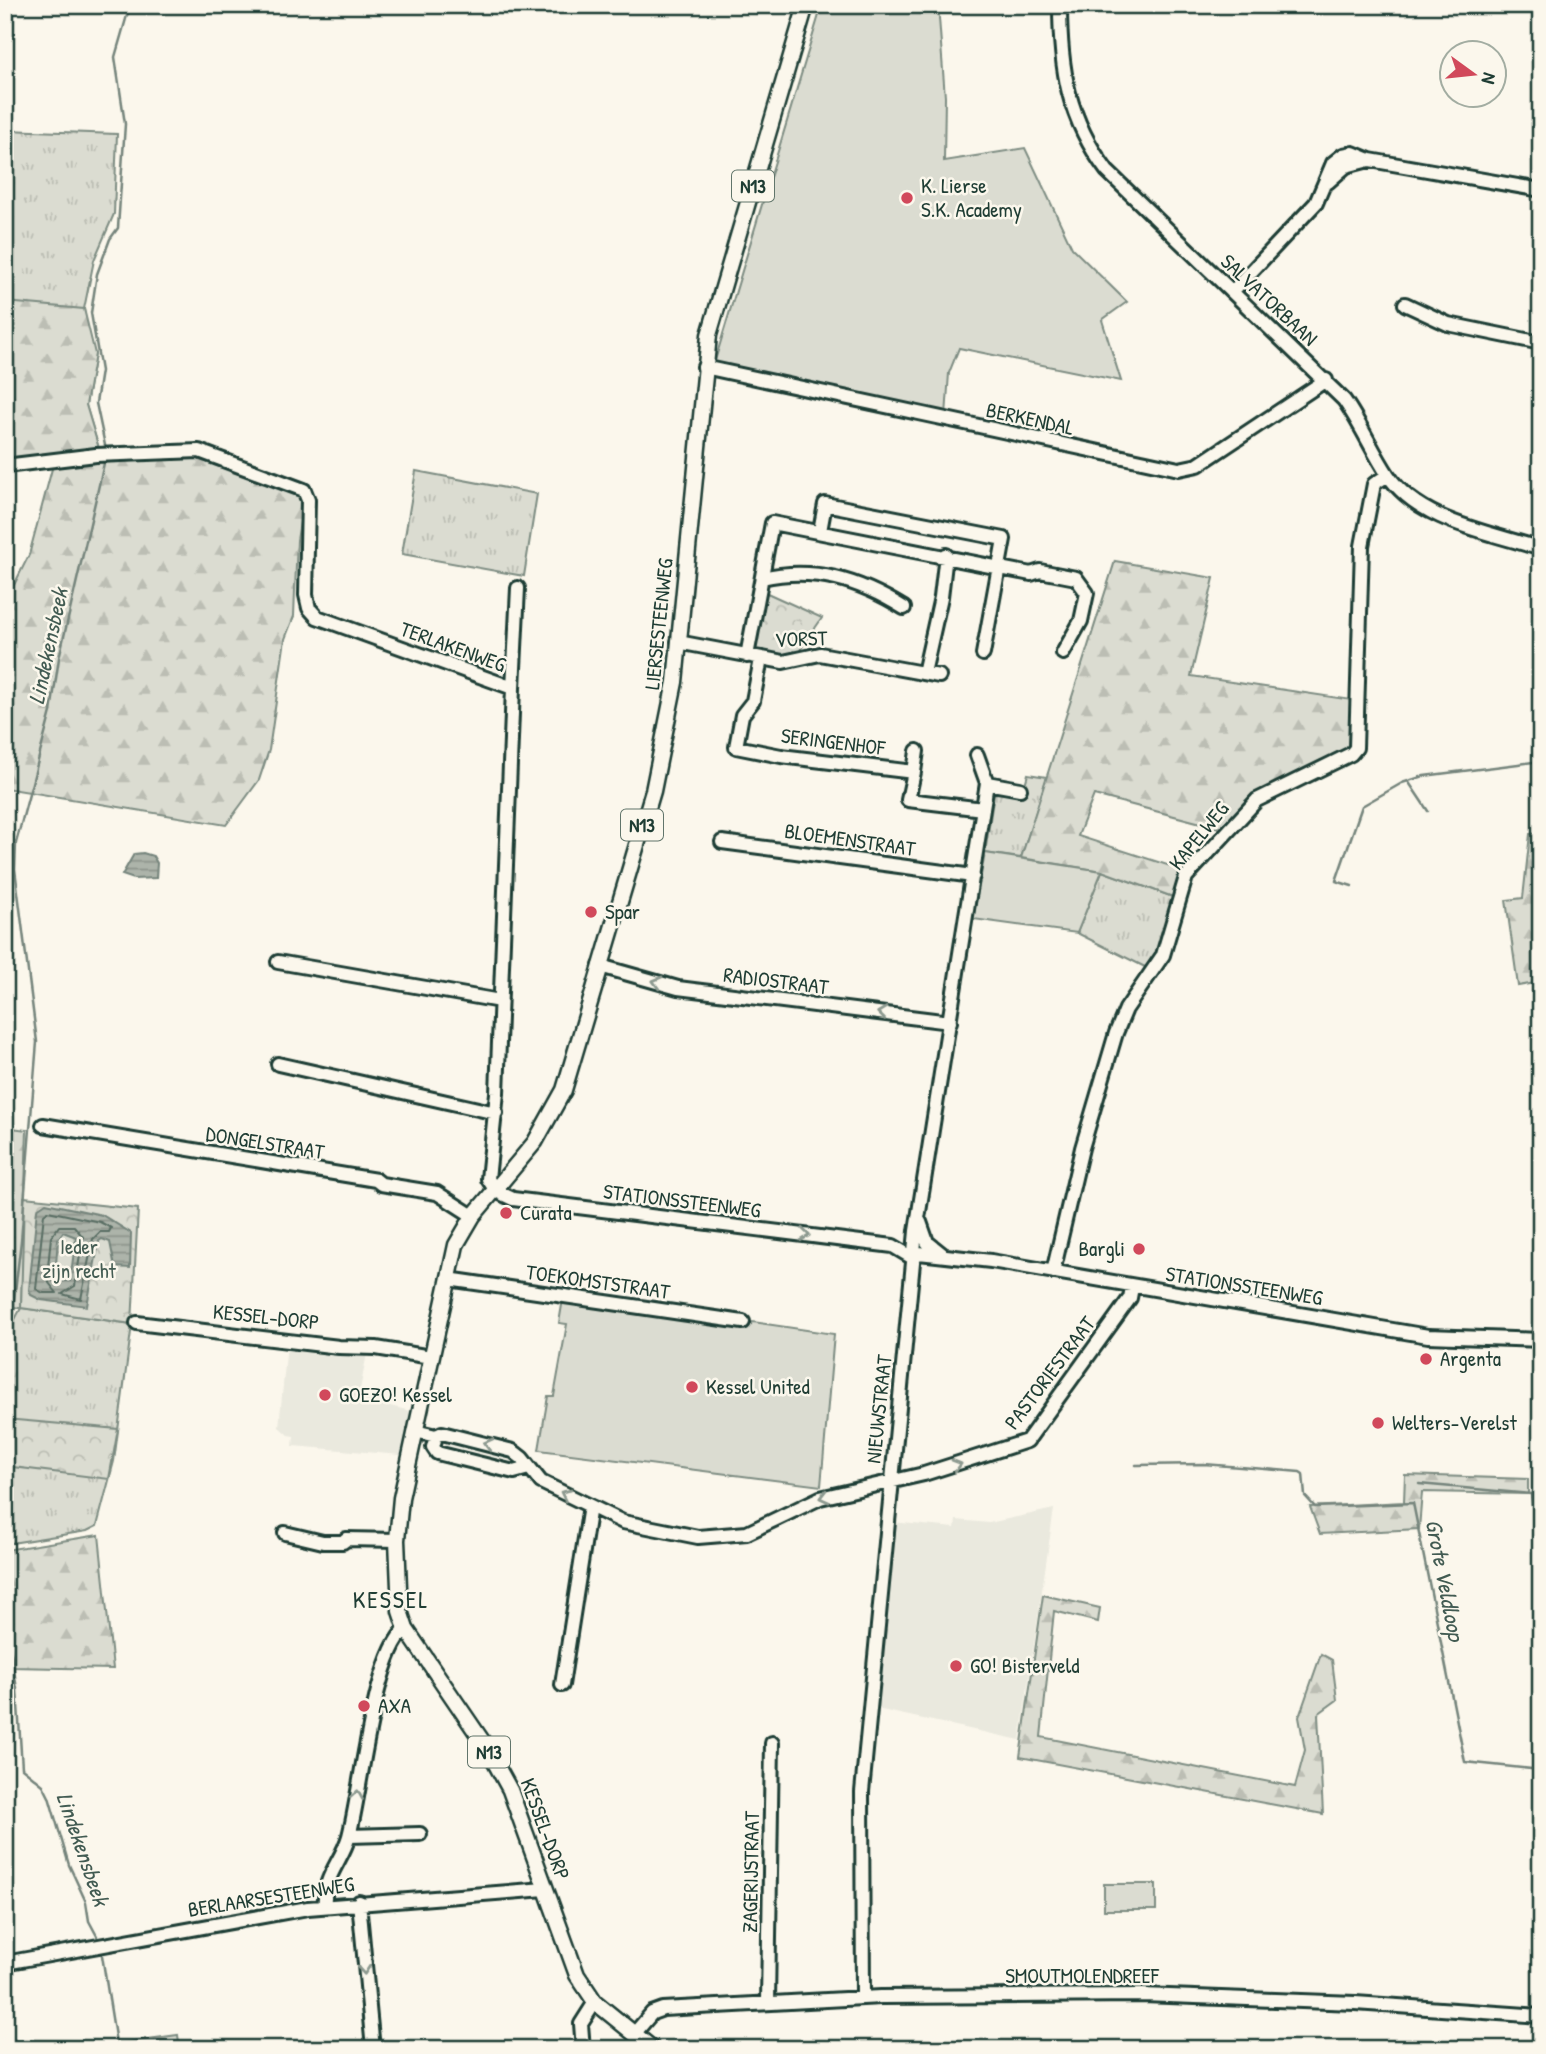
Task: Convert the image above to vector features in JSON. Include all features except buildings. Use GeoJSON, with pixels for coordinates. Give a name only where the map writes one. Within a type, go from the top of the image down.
{"type":"FeatureCollection","features":[{"type":"Feature","properties":{"kind":"main road","name":"LIERSESTEENWEG"},"geometry":{"type":"LineString","coordinates":[[472,1216],[535,1142],[554,1111],[600,967],[663,751],[678,642],[709,335],[806,5]]}},
{"type":"Feature","properties":{"kind":"main road","name":"KESSEL-DORP"},"geometry":{"type":"LineString","coordinates":[[472,1216],[456,1245],[401,1498],[397,1540],[400,1611],[406,1629],[450,1690],[505,1780],[577,1975],[595,2002]]}},
{"type":"Feature","properties":{"kind":"main road","name":"N13"},"geometry":{"type":"LineString","coordinates":[[595,2002],[653,2049]]}},
{"type":"Feature","properties":{"kind":"street","name":"SALVATORBAAN"},"geometry":{"type":"LineString","coordinates":[[1060,5],[1063,73],[1092,150],[1127,192],[1326,380],[1362,424],[1388,475],[1415,503],[1445,517],[1541,550]]}},
{"type":"Feature","properties":{"kind":"street"},"geometry":{"type":"LineString","coordinates":[[1232,292],[1316,203],[1333,163],[1343,155],[1353,153],[1370,160],[1541,190]]}},
{"type":"Feature","properties":{"kind":"street"},"geometry":{"type":"LineString","coordinates":[[1405,304],[1448,324],[1541,343]]}},
{"type":"Feature","properties":{"kind":"street","name":"BERKENDAL"},"geometry":{"type":"LineString","coordinates":[[704,367],[1180,469],[1198,465],[1326,380]]}},
{"type":"Feature","properties":{"kind":"street","name":"TERLAKENWEG"},"geometry":{"type":"LineString","coordinates":[[5,466],[96,455],[199,451],[304,490],[308,500],[306,595],[309,608],[317,617],[513,688],[496,1113],[488,1179],[496,1191]]}},
{"type":"Feature","properties":{"kind":"street","name":"KAPELWEG"},"geometry":{"type":"LineString","coordinates":[[1053,1272],[1082,1148],[1116,1033],[1126,1009],[1163,955],[1186,877],[1257,800],[1351,754],[1356,748],[1362,546],[1374,484],[1388,475]]}},
{"type":"Feature","properties":{"kind":"street"},"geometry":{"type":"LineString","coordinates":[[820,531],[825,504],[1004,539],[983,654]]}},
{"type":"Feature","properties":{"kind":"street"},"geometry":{"type":"LineString","coordinates":[[747,656],[772,523],[999,565],[1031,574],[1040,571],[1076,578],[1087,593],[1081,621],[1063,653]]}},
{"type":"Feature","properties":{"kind":"street"},"geometry":{"type":"LineString","coordinates":[[925,673],[941,597],[946,555]]}},
{"type":"Feature","properties":{"kind":"street"},"geometry":{"type":"LineString","coordinates":[[762,578],[785,573],[835,577],[880,593],[904,608]]}},
{"type":"Feature","properties":{"kind":"street"},"geometry":{"type":"LineString","coordinates":[[513,688],[518,589]]}},
{"type":"Feature","properties":{"kind":"street","name":"VORST"},"geometry":{"type":"LineString","coordinates":[[678,642],[783,663],[820,654],[939,676]]}},
{"type":"Feature","properties":{"kind":"street","name":"SERINGENHOF"},"geometry":{"type":"LineString","coordinates":[[761,659],[753,701],[742,715],[736,747],[781,756],[914,772]]}},
{"type":"Feature","properties":{"kind":"street"},"geometry":{"type":"LineString","coordinates":[[917,751],[908,800],[983,809],[987,783],[977,755]]}},
{"type":"Feature","properties":{"kind":"street"},"geometry":{"type":"LineString","coordinates":[[987,783],[1020,789]]}},
{"type":"Feature","properties":{"kind":"street","name":"NIEUWSTRAAT"},"geometry":{"type":"LineString","coordinates":[[863,1997],[862,1792],[913,1258],[983,809]]}},
{"type":"Feature","properties":{"kind":"street","name":"BLOEMENSTRAAT"},"geometry":{"type":"LineString","coordinates":[[722,842],[973,876]]}},
{"type":"Feature","properties":{"kind":"street"},"geometry":{"type":"LineString","coordinates":[[278,961],[500,1001]]}},
{"type":"Feature","properties":{"kind":"street","name":"RADIOSTRAAT"},"geometry":{"type":"LineString","coordinates":[[600,967],[678,988],[950,1022]]}},
{"type":"Feature","properties":{"kind":"street"},"geometry":{"type":"LineString","coordinates":[[278,1063],[496,1113]]}},
{"type":"Feature","properties":{"kind":"street","name":"DONGELSTRAAT"},"geometry":{"type":"LineString","coordinates":[[43,1125],[376,1180],[381,1184],[437,1193],[472,1216]]}},
{"type":"Feature","properties":{"kind":"street","name":"STATIONSSTEENWEG"},"geometry":{"type":"LineString","coordinates":[[496,1191],[513,1199],[893,1246],[913,1258],[919,1253],[942,1255],[1428,1336],[1541,1340]]}},
{"type":"Feature","properties":{"kind":"street"},"geometry":{"type":"LineString","coordinates":[[919,1218],[927,1242],[942,1255]]}},
{"type":"Feature","properties":{"kind":"street","name":"TOEKOMSTSTRAAT"},"geometry":{"type":"LineString","coordinates":[[448,1279],[743,1322]]}},
{"type":"Feature","properties":{"kind":"street","name":"PASTORIESTRAAT"},"geometry":{"type":"LineString","coordinates":[[529,1468],[541,1482],[634,1526],[698,1537],[752,1531],[820,1498],[891,1483],[976,1460],[1027,1441],[1130,1298],[1132,1287]]}},
{"type":"Feature","properties":{"kind":"street","name":"KESSEL-DORP"},"geometry":{"type":"LineString","coordinates":[[137,1324],[340,1347],[376,1348],[431,1357]]}},
{"type":"Feature","properties":{"kind":"street"},"geometry":{"type":"LineString","coordinates":[[415,1431],[436,1436],[442,1433],[513,1451],[529,1468],[514,1472],[438,1453],[433,1447],[436,1436]]}},
{"type":"Feature","properties":{"kind":"street"},"geometry":{"type":"LineString","coordinates":[[562,1685],[590,1506]]}},
{"type":"Feature","properties":{"kind":"street"},"geometry":{"type":"LineString","coordinates":[[285,1533],[323,1542],[343,1542],[346,1539],[397,1540]]}},
{"type":"Feature","properties":{"kind":"street"},"geometry":{"type":"LineString","coordinates":[[325,1906],[325,1887],[349,1836],[374,1712],[396,1640],[406,1629]]}},
{"type":"Feature","properties":{"kind":"street","name":"ZAGERIJSTRAAT"},"geometry":{"type":"LineString","coordinates":[[768,2002],[772,1743]]}},
{"type":"Feature","properties":{"kind":"street"},"geometry":{"type":"LineString","coordinates":[[349,1836],[421,1834]]}},
{"type":"Feature","properties":{"kind":"street","name":"BERLAARSESTEENWEG"},"geometry":{"type":"LineString","coordinates":[[5,1963],[325,1906],[545,1889]]}},
{"type":"Feature","properties":{"kind":"street"},"geometry":{"type":"LineString","coordinates":[[359,1902],[373,2049]]}},
{"type":"Feature","properties":{"kind":"street","name":"SMOUTMOLENDREEF"},"geometry":{"type":"LineString","coordinates":[[634,2034],[652,2013],[663,2009],[863,1997],[1182,1996],[1355,2003],[1541,2016]]}},
{"type":"Feature","properties":{"kind":"street"},"geometry":{"type":"LineString","coordinates":[[583,2049],[581,2024],[595,2002]]}},
{"type":"Feature","properties":{"kind":"shaded area","name":"GOEZO! Kessel"},"geometry":{"type":"Polygon","coordinates":[[[287,1343],[367,1353],[360,1390],[370,1390],[369,1401],[411,1411],[401,1455],[293,1446],[294,1436],[288,1435],[279,1427],[287,1343]]]}},
{"type":"Feature","properties":{"kind":"shaded area","name":"GO! Bisterveld"},"geometry":{"type":"Polygon","coordinates":[[[1054,1509],[1020,1740],[877,1709],[892,1522],[955,1528],[956,1520],[989,1523],[1054,1509]]]}},
{"type":"Feature","properties":{"kind":"green space","name":"K. Lierse S.K. Academy"},"geometry":{"type":"Polygon","coordinates":[[[822,5],[938,5],[945,97],[944,161],[1025,148],[1072,248],[1127,302],[1102,320],[1121,381],[959,348],[949,373],[946,416],[714,364],[822,5]]]}},
{"type":"Feature","properties":{"kind":"green space"},"geometry":{"type":"Polygon","coordinates":[[[5,130],[117,134],[114,214],[94,260],[84,309],[87,335],[95,354],[86,405],[100,452],[5,463],[5,130]]]}},
{"type":"Feature","properties":{"kind":"green space"},"geometry":{"type":"Polygon","coordinates":[[[5,302],[84,309],[95,354],[86,405],[100,452],[5,463],[5,302]]]}},
{"type":"Feature","properties":{"kind":"green space"},"geometry":{"type":"Polygon","coordinates":[[[199,455],[299,495],[303,504],[297,540],[294,616],[285,639],[269,750],[259,780],[226,825],[5,788],[5,603],[29,555],[53,465],[199,455]]]}},
{"type":"Feature","properties":{"kind":"green space"},"geometry":{"type":"Polygon","coordinates":[[[416,471],[537,494],[524,576],[402,554],[416,471]]]}},
{"type":"Feature","properties":{"kind":"green space"},"geometry":{"type":"Polygon","coordinates":[[[1115,561],[1214,578],[1191,676],[1352,700],[1348,749],[1264,789],[1247,801],[1224,829],[1094,795],[1078,836],[1186,871],[1173,897],[1102,871],[1021,858],[1115,561]]]}},
{"type":"Feature","properties":{"kind":"green space"},"geometry":{"type":"Polygon","coordinates":[[[765,592],[822,618],[798,653],[784,657],[755,648],[765,592]]]}},
{"type":"Feature","properties":{"kind":"green space"},"geometry":{"type":"Polygon","coordinates":[[[1028,774],[1047,777],[1021,858],[985,853],[994,793],[1022,795],[1028,774]]]}},
{"type":"Feature","properties":{"kind":"green space"},"geometry":{"type":"Polygon","coordinates":[[[1541,833],[1541,982],[1518,986],[1506,900],[1523,898],[1530,834],[1541,833]]]}},
{"type":"Feature","properties":{"kind":"green space"},"geometry":{"type":"Polygon","coordinates":[[[985,853],[1102,871],[1077,933],[973,919],[985,853]]]}},
{"type":"Feature","properties":{"kind":"green space"},"geometry":{"type":"Polygon","coordinates":[[[1102,871],[1173,897],[1169,921],[1151,970],[1077,933],[1102,871]]]}},
{"type":"Feature","properties":{"kind":"green space"},"geometry":{"type":"Polygon","coordinates":[[[5,1127],[27,1130],[21,1308],[5,1306],[5,1127]]]}},
{"type":"Feature","properties":{"kind":"green space","name":"Ieder zijn recht"},"geometry":{"type":"Polygon","coordinates":[[[24,1197],[138,1209],[132,1324],[21,1308],[24,1197]]]}},
{"type":"Feature","properties":{"kind":"green space","name":"Kessel United"},"geometry":{"type":"Polygon","coordinates":[[[563,1299],[749,1326],[753,1322],[834,1334],[821,1486],[539,1450],[548,1396],[554,1396],[567,1324],[559,1323],[563,1299]]]}},
{"type":"Feature","properties":{"kind":"green space"},"geometry":{"type":"Polygon","coordinates":[[[21,1308],[132,1324],[114,1461],[97,1526],[87,1531],[5,1544],[5,1338],[21,1308]]]}},
{"type":"Feature","properties":{"kind":"green space"},"geometry":{"type":"Polygon","coordinates":[[[5,1419],[118,1429],[109,1479],[5,1466],[5,1419]]]}},
{"type":"Feature","properties":{"kind":"green space"},"geometry":{"type":"Polygon","coordinates":[[[1405,1475],[1528,1479],[1528,1494],[1422,1492],[1419,1529],[1320,1534],[1310,1507],[1404,1502],[1405,1475]]]}},
{"type":"Feature","properties":{"kind":"green space"},"geometry":{"type":"Polygon","coordinates":[[[99,1535],[113,1669],[10,1667],[5,1646],[5,1550],[99,1535]]]}},
{"type":"Feature","properties":{"kind":"green space"},"geometry":{"type":"Polygon","coordinates":[[[1043,1595],[1100,1608],[1098,1622],[1054,1611],[1041,1737],[1295,1787],[1305,1750],[1299,1717],[1321,1654],[1332,1660],[1337,1700],[1318,1714],[1323,1814],[1020,1757],[1043,1595]]]}},
{"type":"Feature","properties":{"kind":"green space"},"geometry":{"type":"Polygon","coordinates":[[[1104,1884],[1156,1884],[1156,1910],[1104,1910],[1104,1884]]]}},
{"type":"Feature","properties":{"kind":"green space"},"geometry":{"type":"Polygon","coordinates":[[[178,2035],[180,2049],[91,2049],[98,2046],[178,2035]]]}},
{"type":"Feature","properties":{"kind":"water"},"geometry":{"type":"Polygon","coordinates":[[[134,854],[153,856],[157,863],[156,878],[134,879],[122,875],[134,854]]]}},
{"type":"Feature","properties":{"kind":"water"},"geometry":{"type":"Polygon","coordinates":[[[46,1203],[102,1215],[131,1233],[130,1268],[115,1267],[110,1242],[102,1239],[99,1241],[87,1306],[41,1300],[31,1295],[29,1290],[37,1209],[46,1203]],[[63,1232],[58,1239],[56,1281],[70,1281],[76,1237],[63,1232]]]}},
{"type":"Feature","properties":{"kind":"waterway","name":"Lindekensbeek"},"geometry":{"type":"LineString","coordinates":[[106,450],[96,403],[101,371],[91,313],[97,274],[110,239],[118,228],[125,124],[115,57],[130,5]]}},
{"type":"Feature","properties":{"kind":"waterway","name":"Lindekensbeek"},"geometry":{"type":"LineString","coordinates":[[5,1341],[13,1308],[21,1241],[37,1042],[15,869],[16,843],[51,712],[59,658],[105,459]]}},
{"type":"Feature","properties":{"kind":"waterway"},"geometry":{"type":"LineString","coordinates":[[1352,886],[1336,881],[1362,806],[1402,783],[1424,776],[1541,761]]}},
{"type":"Feature","properties":{"kind":"waterway"},"geometry":{"type":"LineString","coordinates":[[1408,781],[1428,811]]}},
{"type":"Feature","properties":{"kind":"waterway","name":"Grote Veldloop"},"geometry":{"type":"LineString","coordinates":[[1136,1465],[1204,1464],[1300,1472],[1303,1474],[1305,1496],[1315,1507],[1413,1503],[1465,1762],[1541,1770]]}},
{"type":"Feature","properties":{"kind":"waterway"},"geometry":{"type":"LineString","coordinates":[[1419,1484],[1531,1494],[1541,1590]]}},
{"type":"Feature","properties":{"kind":"waterway","name":"Lindekensbeek"},"geometry":{"type":"LineString","coordinates":[[5,1616],[17,1689],[22,1768],[43,1785],[49,1797],[69,1865],[86,1902],[89,1921],[97,1936]]}},
{"type":"Feature","properties":{"kind":"waterway","name":"Lindekensbeek"},"geometry":{"type":"LineString","coordinates":[[101,1949],[117,2049]]}},
{"type":"Feature","properties":{"kind":"place","name":"K. Lierse S.K. Academy"},"geometry":{"type":"Point","coordinates":[907,198]}},
{"type":"Feature","properties":{"kind":"place","name":"Spar"},"geometry":{"type":"Point","coordinates":[591,912]}},
{"type":"Feature","properties":{"kind":"place","name":"Curata"},"geometry":{"type":"Point","coordinates":[506,1213]}},
{"type":"Feature","properties":{"kind":"place","name":"Bargli"},"geometry":{"type":"Point","coordinates":[1139,1249]}},
{"type":"Feature","properties":{"kind":"place","name":"Argenta"},"geometry":{"type":"Point","coordinates":[1426,1359]}},
{"type":"Feature","properties":{"kind":"place","name":"Kessel United"},"geometry":{"type":"Point","coordinates":[692,1387]}},
{"type":"Feature","properties":{"kind":"place","name":"GOEZO! Kessel"},"geometry":{"type":"Point","coordinates":[325,1395]}},
{"type":"Feature","properties":{"kind":"place","name":"Welters-Verelst"},"geometry":{"type":"Point","coordinates":[1378,1423]}},
{"type":"Feature","properties":{"kind":"place","name":"GO! Bisterveld"},"geometry":{"type":"Point","coordinates":[956,1666]}},
{"type":"Feature","properties":{"kind":"place","name":"AXA"},"geometry":{"type":"Point","coordinates":[364,1706]}},
{"type":"Feature","properties":{"kind":"district","name":"KESSEL"},"geometry":{"type":"Point","coordinates":[391,1600]}}]}
